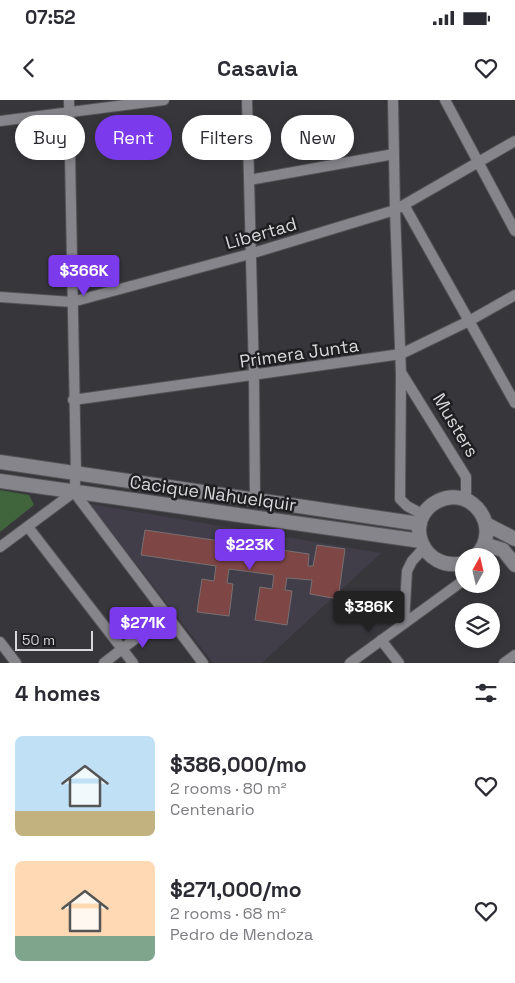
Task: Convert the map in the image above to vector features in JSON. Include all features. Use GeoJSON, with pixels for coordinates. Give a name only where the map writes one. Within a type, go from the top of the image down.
{"type":"FeatureCollection","features":[{"type":"Feature","properties":{"kind":"street"},"geometry":{"type":"LineString","coordinates":[[69,100],[73,400],[76,474],[74,492],[204,663]]}},
{"type":"Feature","properties":{"kind":"street"},"geometry":{"type":"LineString","coordinates":[[0,120],[70,113],[164,100]]}},
{"type":"Feature","properties":{"kind":"street"},"geometry":{"type":"LineString","coordinates":[[247,100],[255,501]]}},
{"type":"Feature","properties":{"kind":"street"},"geometry":{"type":"LineString","coordinates":[[393,100],[394,154],[399,207],[400,499],[422,519]]}},
{"type":"Feature","properties":{"kind":"street"},"geometry":{"type":"LineString","coordinates":[[445,100],[515,231]]}},
{"type":"Feature","properties":{"kind":"street","name":"Libertad"},"geometry":{"type":"LineString","coordinates":[[0,297],[72,302],[250,254],[399,207],[515,141]]}},
{"type":"Feature","properties":{"kind":"street"},"geometry":{"type":"LineString","coordinates":[[249,180],[394,154]]}},
{"type":"Feature","properties":{"kind":"street"},"geometry":{"type":"LineString","coordinates":[[399,207],[469,321],[515,403]]}},
{"type":"Feature","properties":{"kind":"street","name":"Primera Junta"},"geometry":{"type":"LineString","coordinates":[[73,400],[400,354],[469,321],[515,295]]}},
{"type":"Feature","properties":{"kind":"street","name":"Musters"},"geometry":{"type":"LineString","coordinates":[[401,374],[466,477],[466,500]]}},
{"type":"Feature","properties":{"kind":"street","name":"Cacique Nahuelquir"},"geometry":{"type":"LineString","coordinates":[[0,462],[255,501],[422,519]]}},
{"type":"Feature","properties":{"kind":"street","name":"Cacique Nahuelquir"},"geometry":{"type":"LineString","coordinates":[[0,481],[423,545]]}},
{"type":"Feature","properties":{"kind":"street"},"geometry":{"type":"LineString","coordinates":[[0,547],[74,492]]}},
{"type":"Feature","properties":{"kind":"street"},"geometry":{"type":"LineString","coordinates":[[455,564],[442,563],[429,555],[423,545],[422,519],[433,504],[445,498],[459,498],[466,500],[479,509],[486,524],[487,532],[481,548]]}},
{"type":"Feature","properties":{"kind":"street"},"geometry":{"type":"LineString","coordinates":[[486,524],[515,541],[503,550]]}},
{"type":"Feature","properties":{"kind":"street"},"geometry":{"type":"LineString","coordinates":[[28,527],[133,663]]}},
{"type":"Feature","properties":{"kind":"street"},"geometry":{"type":"LineString","coordinates":[[484,544],[503,550],[515,565]]}},
{"type":"Feature","properties":{"kind":"street"},"geometry":{"type":"LineString","coordinates":[[404,623],[407,571],[423,545]]}},
{"type":"Feature","properties":{"kind":"street"},"geometry":{"type":"LineString","coordinates":[[350,663],[455,586]]}},
{"type":"Feature","properties":{"kind":"street"},"geometry":{"type":"LineString","coordinates":[[104,663],[166,614]]}},
{"type":"Feature","properties":{"kind":"street"},"geometry":{"type":"LineString","coordinates":[[381,640],[399,663]]}},
{"type":"Feature","properties":{"kind":"street"},"geometry":{"type":"LineString","coordinates":[[0,642],[16,663]]}},
{"type":"Feature","properties":{"kind":"street"},"geometry":{"type":"LineString","coordinates":[[504,663],[515,655]]}},
{"type":"Feature","properties":{"kind":"shaded area"},"geometry":{"type":"Polygon","coordinates":[[[90,504],[381,553],[262,663],[213,663],[90,504]]]}},
{"type":"Feature","properties":{"kind":"green space"},"geometry":{"type":"Polygon","coordinates":[[[0,490],[29,495],[34,505],[0,532],[0,490]]]}},
{"type":"Feature","properties":{"kind":"building"},"geometry":{"type":"Polygon","coordinates":[[[145,530],[309,554],[308,566],[313,566],[317,545],[345,549],[338,599],[310,594],[312,580],[287,578],[285,590],[292,591],[287,625],[255,620],[260,587],[272,589],[274,575],[229,569],[227,583],[233,584],[229,616],[197,612],[202,579],[214,581],[216,566],[141,555],[145,530]]]}}]}
